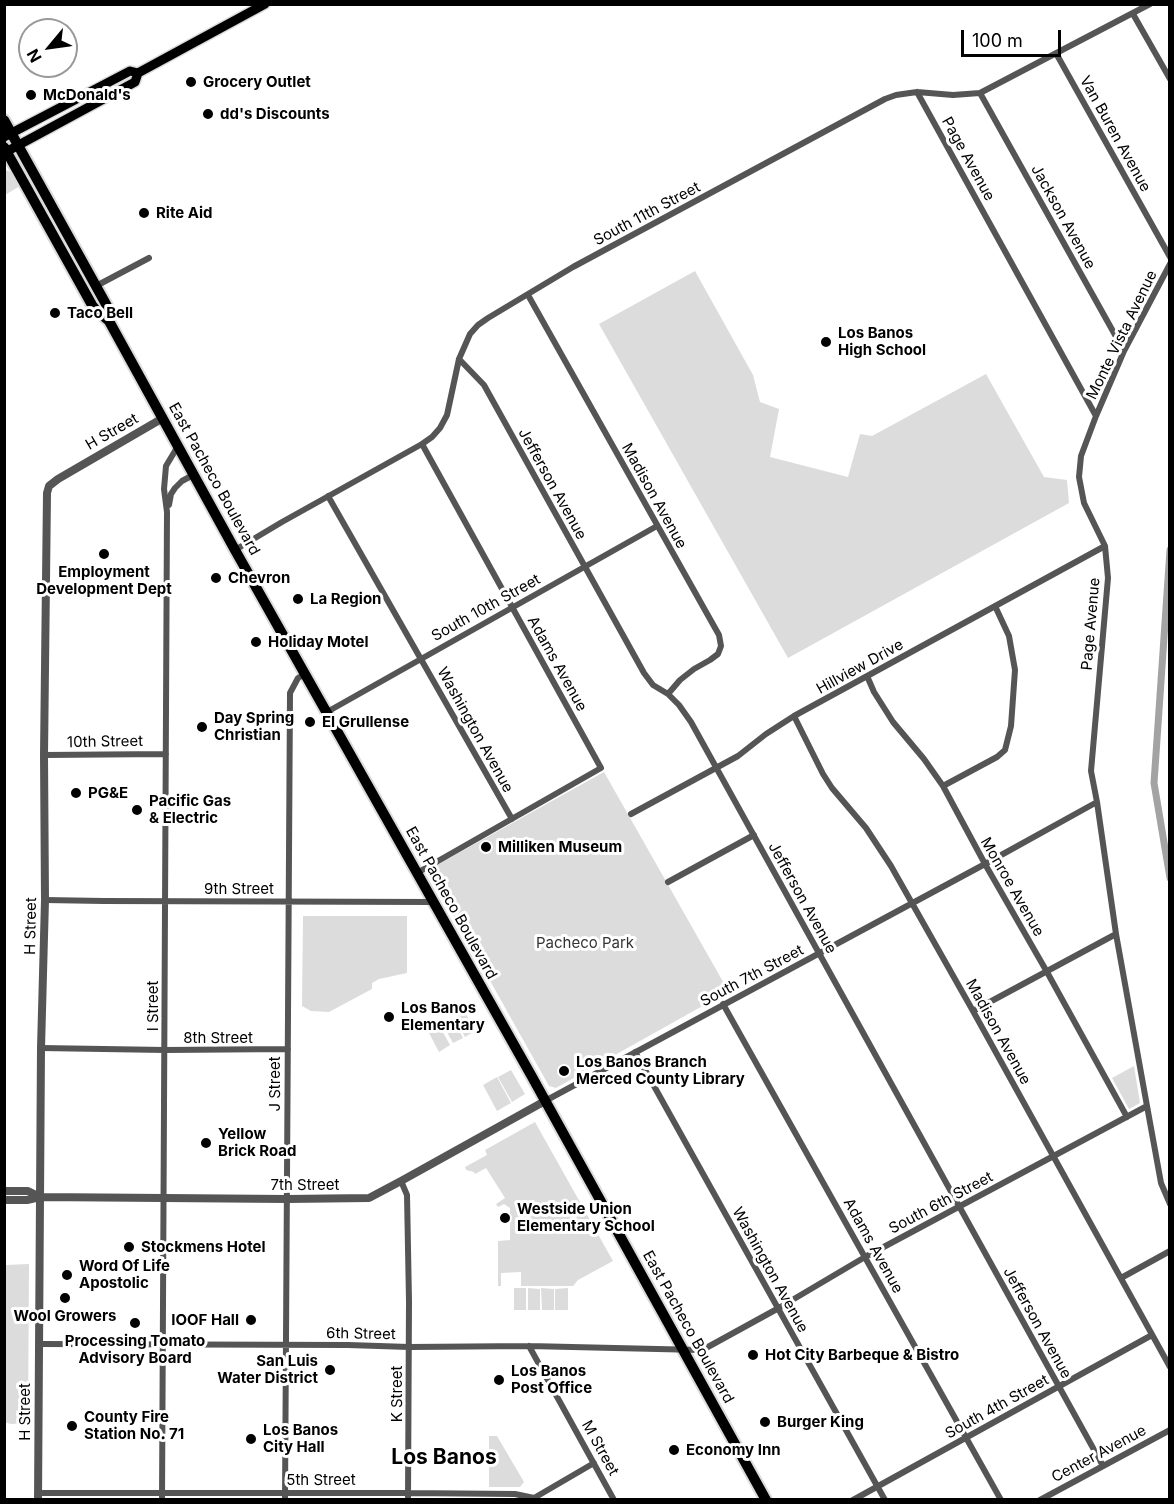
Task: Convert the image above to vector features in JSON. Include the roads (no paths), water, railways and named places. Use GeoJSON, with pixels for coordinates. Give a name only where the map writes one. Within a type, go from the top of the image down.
{"type":"FeatureCollection","features":[{"type":"Feature","properties":{"kind":"highway","name":"East Pacheco Boulevard"},"geometry":{"type":"LineString","coordinates":[[4,120],[8,135],[18,145],[107,306],[110,321],[163,418],[766,1500]]}},
{"type":"Feature","properties":{"kind":"highway","name":"East Pacheco Boulevard"},"geometry":{"type":"LineString","coordinates":[[5,150],[96,310],[110,321]]}},
{"type":"Feature","properties":{"kind":"highway"},"geometry":{"type":"LineString","coordinates":[[61,247],[70,255],[90,284],[96,286]]}},
{"type":"Feature","properties":{"kind":"main road"},"geometry":{"type":"LineString","coordinates":[[8,135],[130,71],[138,73],[265,4]]}},
{"type":"Feature","properties":{"kind":"main road"},"geometry":{"type":"LineString","coordinates":[[5,150],[135,82],[138,73]]}},
{"type":"Feature","properties":{"kind":"street","name":"South 11th Street"},"geometry":{"type":"LineString","coordinates":[[236,550],[422,444],[440,428],[447,416],[459,359],[470,334],[488,318],[573,267],[885,99],[917,92],[953,95],[980,93],[1057,55],[1150,4]]}},
{"type":"Feature","properties":{"kind":"street"},"geometry":{"type":"LineString","coordinates":[[1133,14],[1170,80]]}},
{"type":"Feature","properties":{"kind":"street","name":"Van Buren Avenue"},"geometry":{"type":"LineString","coordinates":[[1057,55],[1170,257]]}},
{"type":"Feature","properties":{"kind":"street","name":"Page Avenue"},"geometry":{"type":"LineString","coordinates":[[917,92],[1096,416],[1081,456],[1079,477],[1084,503],[1105,546],[1107,578],[1091,771],[1116,934],[1161,1183],[1170,1204]]}},
{"type":"Feature","properties":{"kind":"street","name":"Jackson Avenue"},"geometry":{"type":"LineString","coordinates":[[980,93],[1124,351]]}},
{"type":"Feature","properties":{"kind":"street"},"geometry":{"type":"LineString","coordinates":[[96,286],[149,258]]}},
{"type":"Feature","properties":{"kind":"street","name":"Monte Vista Avenue"},"geometry":{"type":"LineString","coordinates":[[1096,416],[1124,351],[1170,264]]}},
{"type":"Feature","properties":{"kind":"street","name":"Madison Avenue"},"geometry":{"type":"LineString","coordinates":[[528,295],[719,635],[721,646],[718,654],[694,669],[668,694]]}},
{"type":"Feature","properties":{"kind":"street","name":"Jefferson Avenue"},"geometry":{"type":"LineString","coordinates":[[459,359],[484,385],[644,673],[653,685],[668,694],[679,705],[691,722],[1103,1466]]}},
{"type":"Feature","properties":{"kind":"street","name":"H Street"},"geometry":{"type":"LineString","coordinates":[[38,1496],[41,1048],[45,900],[46,493],[49,486],[58,479],[163,418]]}},
{"type":"Feature","properties":{"kind":"street","name":"Adams Avenue"},"geometry":{"type":"LineString","coordinates":[[422,444],[601,768],[512,819]]}},
{"type":"Feature","properties":{"kind":"street","name":"I Street"},"geometry":{"type":"LineString","coordinates":[[162,1500],[167,512],[164,489],[166,466],[178,445]]}},
{"type":"Feature","properties":{"kind":"street","name":"I Street"},"geometry":{"type":"LineString","coordinates":[[167,512],[171,494],[175,488],[195,474]]}},
{"type":"Feature","properties":{"kind":"street","name":"Washington Avenue"},"geometry":{"type":"LineString","coordinates":[[328,496],[512,819]]}},
{"type":"Feature","properties":{"kind":"street","name":"South 10th Street"},"geometry":{"type":"LineString","coordinates":[[327,712],[657,526]]}},
{"type":"Feature","properties":{"kind":"street","name":"Hillview Drive"},"geometry":{"type":"LineString","coordinates":[[631,814],[738,756],[794,716],[1105,546]]}},
{"type":"Feature","properties":{"kind":"street"},"geometry":{"type":"LineString","coordinates":[[943,786],[997,757],[1005,750],[1011,726],[1015,670],[1008,636],[995,606]]}},
{"type":"Feature","properties":{"kind":"street","name":"J Street"},"geometry":{"type":"LineString","coordinates":[[285,1496],[291,693],[298,678],[305,674]]}},
{"type":"Feature","properties":{"kind":"street","name":"Monroe Avenue"},"geometry":{"type":"LineString","coordinates":[[867,676],[892,722],[924,759],[943,786],[1127,1117]]}},
{"type":"Feature","properties":{"kind":"street","name":"Madison Avenue"},"geometry":{"type":"LineString","coordinates":[[794,716],[822,774],[866,828],[911,903],[1170,1367]]}},
{"type":"Feature","properties":{"kind":"street","name":"10th Street"},"geometry":{"type":"LineString","coordinates":[[44,755],[166,754]]}},
{"type":"Feature","properties":{"kind":"street","name":"South 7th Street"},"geometry":{"type":"LineString","coordinates":[[545,1101],[1096,802]]}},
{"type":"Feature","properties":{"kind":"street"},"geometry":{"type":"LineString","coordinates":[[417,873],[512,819]]}},
{"type":"Feature","properties":{"kind":"street"},"geometry":{"type":"LineString","coordinates":[[668,882],[754,835]]}},
{"type":"Feature","properties":{"kind":"street","name":"9th Street"},"geometry":{"type":"LineString","coordinates":[[45,900],[434,902]]}},
{"type":"Feature","properties":{"kind":"street"},"geometry":{"type":"LineString","coordinates":[[973,1011],[1116,934]]}},
{"type":"Feature","properties":{"kind":"street","name":"Adams Avenue"},"geometry":{"type":"LineString","coordinates":[[723,1004],[1001,1500]]}},
{"type":"Feature","properties":{"kind":"street","name":"8th Street"},"geometry":{"type":"LineString","coordinates":[[41,1048],[288,1049]]}},
{"type":"Feature","properties":{"kind":"street","name":"Washington Avenue"},"geometry":{"type":"LineString","coordinates":[[635,1052],[885,1500]]}},
{"type":"Feature","properties":{"kind":"street","name":"7th Street"},"geometry":{"type":"LineString","coordinates":[[4,1200],[27,1200],[40,1197],[369,1198],[545,1101]]}},
{"type":"Feature","properties":{"kind":"street","name":"South 6th Street"},"geometry":{"type":"LineString","coordinates":[[683,1350],[706,1348],[866,1257],[1147,1106]]}},
{"type":"Feature","properties":{"kind":"street","name":"K Street"},"geometry":{"type":"LineString","coordinates":[[401,1181],[407,1195],[408,1496]]}},
{"type":"Feature","properties":{"kind":"street","name":"7th Street"},"geometry":{"type":"LineString","coordinates":[[4,1191],[28,1191],[40,1197]]}},
{"type":"Feature","properties":{"kind":"street"},"geometry":{"type":"LineString","coordinates":[[1121,1278],[1170,1251]]}},
{"type":"Feature","properties":{"kind":"street","name":"South 4th Street"},"geometry":{"type":"LineString","coordinates":[[853,1500],[1152,1335]]}},
{"type":"Feature","properties":{"kind":"street","name":"6th Street"},"geometry":{"type":"LineString","coordinates":[[39,1344],[529,1346],[683,1350]]}},
{"type":"Feature","properties":{"kind":"street","name":"M Street"},"geometry":{"type":"LineString","coordinates":[[529,1346],[615,1500]]}},
{"type":"Feature","properties":{"kind":"street","name":"Center Avenue"},"geometry":{"type":"LineString","coordinates":[[1040,1500],[1170,1430]]}},
{"type":"Feature","properties":{"kind":"street","name":"5th Street"},"geometry":{"type":"LineString","coordinates":[[38,1496],[162,1492],[285,1496],[515,1494],[534,1499],[594,1463]]}},
{"type":"Feature","properties":{"kind":"waterway"},"geometry":{"type":"LineString","coordinates":[[1170,550],[1154,783],[1170,878]]}},
{"type":"Feature","properties":{"kind":"place","name":"Grocery Outlet"},"geometry":{"type":"Point","coordinates":[191,82]}},
{"type":"Feature","properties":{"kind":"place","name":"McDonald's"},"geometry":{"type":"Point","coordinates":[31,95]}},
{"type":"Feature","properties":{"kind":"place","name":"dd's Discounts"},"geometry":{"type":"Point","coordinates":[208,114]}},
{"type":"Feature","properties":{"kind":"place","name":"Rite Aid"},"geometry":{"type":"Point","coordinates":[144,213]}},
{"type":"Feature","properties":{"kind":"place","name":"Taco Bell"},"geometry":{"type":"Point","coordinates":[55,313]}},
{"type":"Feature","properties":{"kind":"place","name":"Los Banos High School"},"geometry":{"type":"Point","coordinates":[826,342]}},
{"type":"Feature","properties":{"kind":"place","name":"Employment Development Dept"},"geometry":{"type":"Point","coordinates":[104,554]}},
{"type":"Feature","properties":{"kind":"place","name":"Chevron"},"geometry":{"type":"Point","coordinates":[216,578]}},
{"type":"Feature","properties":{"kind":"place","name":"La Region"},"geometry":{"type":"Point","coordinates":[298,599]}},
{"type":"Feature","properties":{"kind":"place","name":"Holiday Motel"},"geometry":{"type":"Point","coordinates":[256,642]}},
{"type":"Feature","properties":{"kind":"place","name":"El Grullense"},"geometry":{"type":"Point","coordinates":[310,722]}},
{"type":"Feature","properties":{"kind":"place","name":"Day Spring Christian"},"geometry":{"type":"Point","coordinates":[202,727]}},
{"type":"Feature","properties":{"kind":"place","name":"PG&E"},"geometry":{"type":"Point","coordinates":[76,793]}},
{"type":"Feature","properties":{"kind":"place","name":"Pacific Gas & Electric"},"geometry":{"type":"Point","coordinates":[137,810]}},
{"type":"Feature","properties":{"kind":"place","name":"Milliken Museum"},"geometry":{"type":"Point","coordinates":[486,847]}},
{"type":"Feature","properties":{"kind":"place","name":"Los Banos Elementary"},"geometry":{"type":"Point","coordinates":[389,1017]}},
{"type":"Feature","properties":{"kind":"place","name":"Los Banos Branch Merced County Library"},"geometry":{"type":"Point","coordinates":[564,1071]}},
{"type":"Feature","properties":{"kind":"place","name":"Yellow Brick Road"},"geometry":{"type":"Point","coordinates":[206,1143]}},
{"type":"Feature","properties":{"kind":"place","name":"Westside Union Elementary School"},"geometry":{"type":"Point","coordinates":[505,1218]}},
{"type":"Feature","properties":{"kind":"place","name":"Stockmens Hotel"},"geometry":{"type":"Point","coordinates":[129,1247]}},
{"type":"Feature","properties":{"kind":"place","name":"Word Of Life Apostolic"},"geometry":{"type":"Point","coordinates":[67,1275]}},
{"type":"Feature","properties":{"kind":"place","name":"Wool Growers"},"geometry":{"type":"Point","coordinates":[65,1298]}},
{"type":"Feature","properties":{"kind":"place","name":"IOOF Hall"},"geometry":{"type":"Point","coordinates":[251,1320]}},
{"type":"Feature","properties":{"kind":"place","name":"Processing Tomato Advisory Board"},"geometry":{"type":"Point","coordinates":[135,1323]}},
{"type":"Feature","properties":{"kind":"place","name":"Hot City Barbeque & Bistro"},"geometry":{"type":"Point","coordinates":[753,1355]}},
{"type":"Feature","properties":{"kind":"place","name":"San Luis Water District"},"geometry":{"type":"Point","coordinates":[330,1370]}},
{"type":"Feature","properties":{"kind":"place","name":"Los Banos Post Office"},"geometry":{"type":"Point","coordinates":[499,1380]}},
{"type":"Feature","properties":{"kind":"place","name":"Burger King"},"geometry":{"type":"Point","coordinates":[765,1422]}},
{"type":"Feature","properties":{"kind":"place","name":"County Fire Station No. 71"},"geometry":{"type":"Point","coordinates":[72,1426]}},
{"type":"Feature","properties":{"kind":"place","name":"Los Banos City Hall"},"geometry":{"type":"Point","coordinates":[251,1439]}},
{"type":"Feature","properties":{"kind":"place","name":"Economy Inn"},"geometry":{"type":"Point","coordinates":[674,1450]}},
{"type":"Feature","properties":{"kind":"district","name":"Los Banos"},"geometry":{"type":"Point","coordinates":[444,1458]}},
{"type":"Feature","properties":{"kind":"park label","name":"Pacheco Park"},"geometry":{"type":"Point","coordinates":[585,943]}}]}
